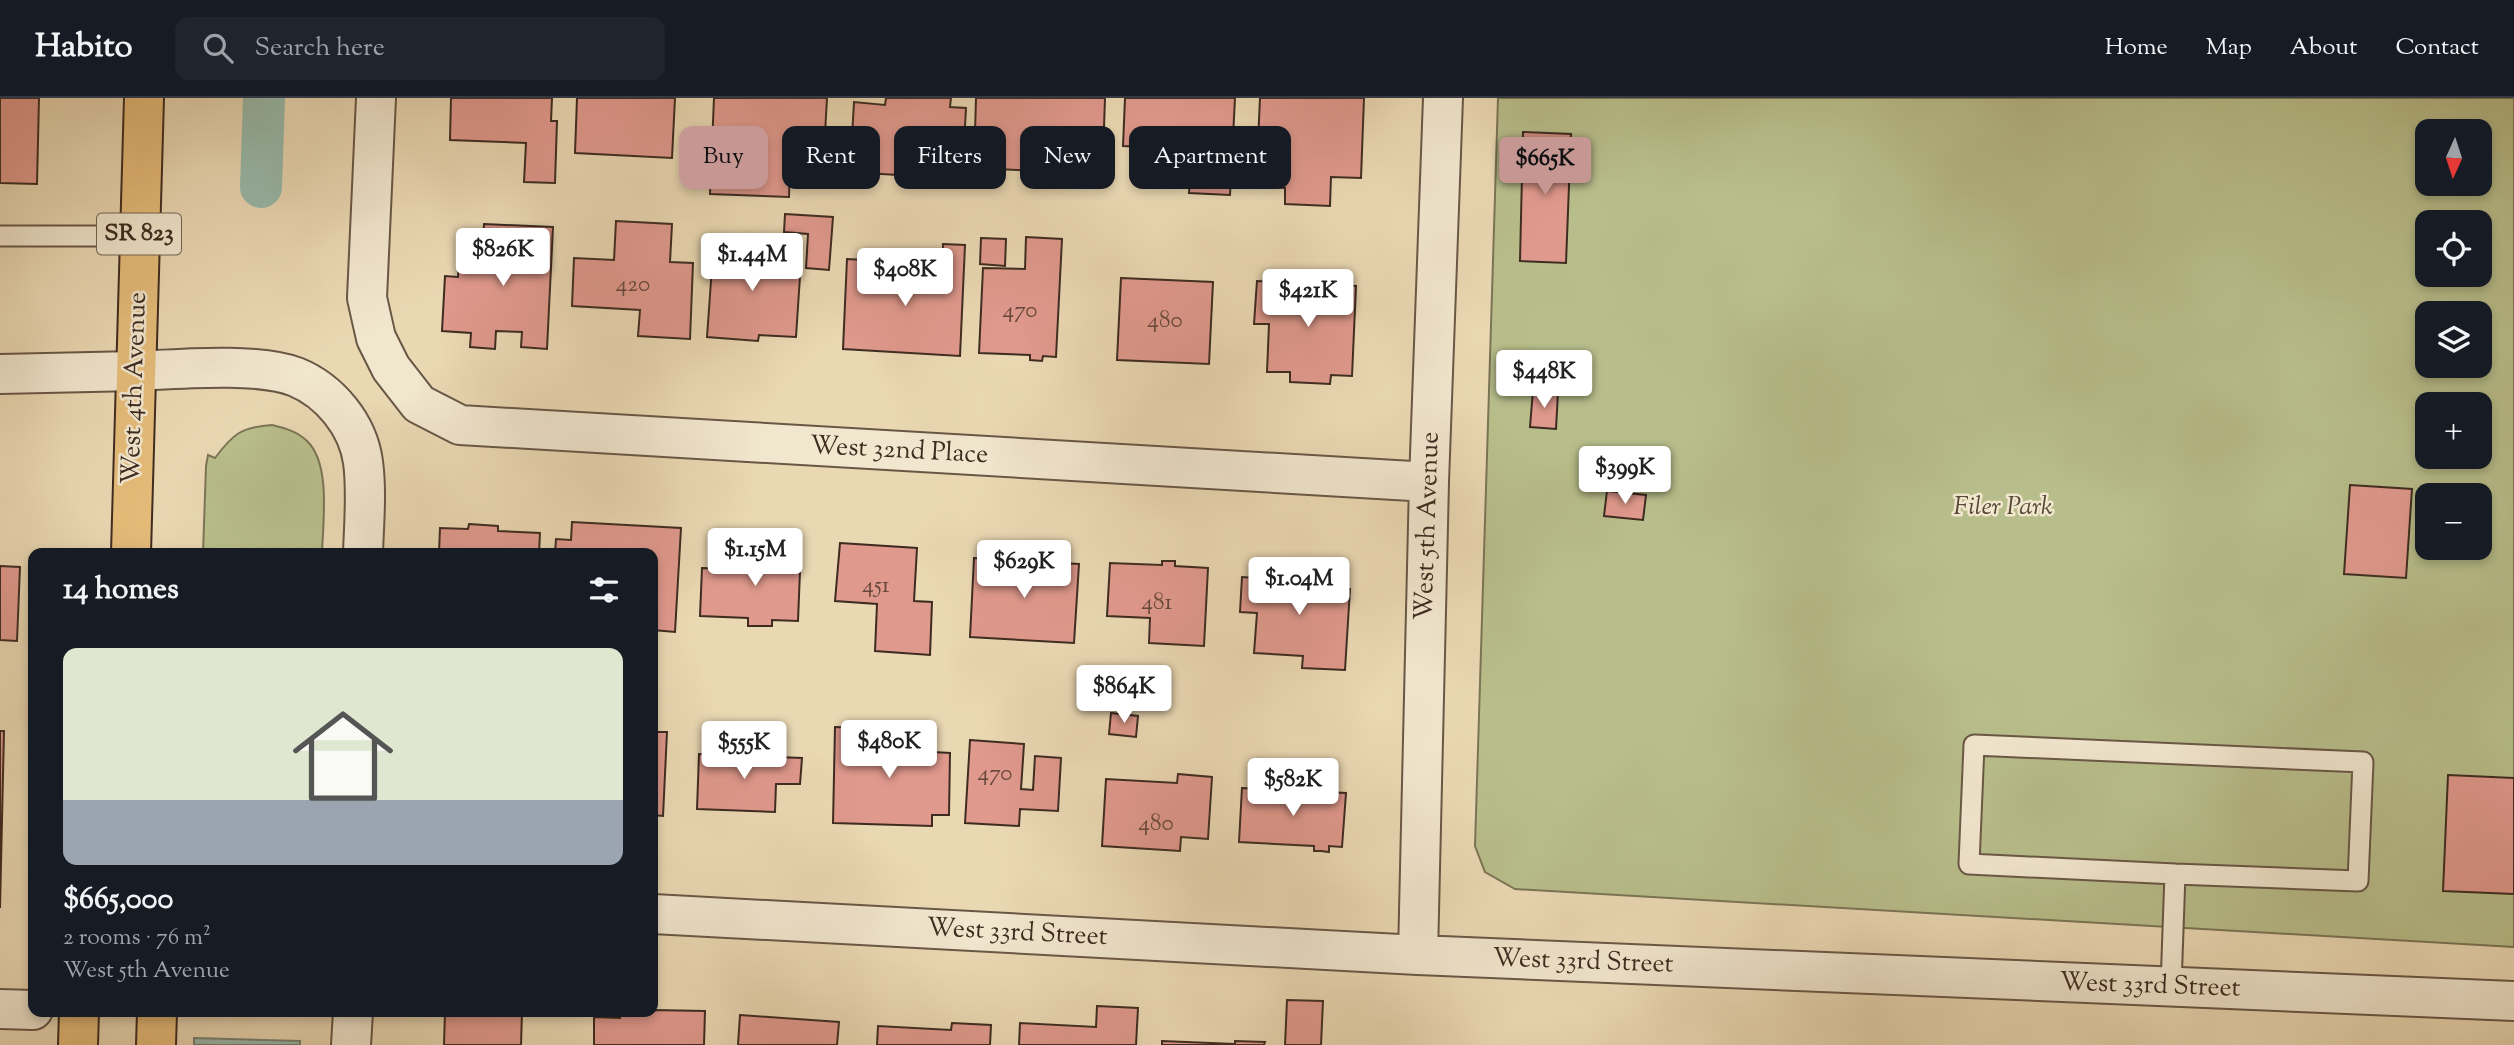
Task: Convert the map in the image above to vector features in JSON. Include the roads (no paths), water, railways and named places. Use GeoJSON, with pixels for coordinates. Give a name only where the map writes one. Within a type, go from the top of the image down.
{"type":"FeatureCollection","features":[{"type":"Feature","properties":{"kind":"main road","name":"West 4th Avenue"},"geometry":{"type":"LineString","coordinates":[[131,548],[144,98]]}},
{"type":"Feature","properties":{"kind":"main road"},"geometry":{"type":"LineString","coordinates":[[79,1017],[79,1045]]}},
{"type":"Feature","properties":{"kind":"main road"},"geometry":{"type":"LineString","coordinates":[[156,1045],[157,1017]]}},
{"type":"Feature","properties":{"kind":"street","name":"West 32nd Place"},"geometry":{"type":"LineString","coordinates":[[376,98],[368,298],[376,338],[391,368],[419,404],[460,425],[1429,482]]}},
{"type":"Feature","properties":{"kind":"street","name":"West 5th Avenue"},"geometry":{"type":"LineString","coordinates":[[1418,955],[1429,482],[1444,98]]}},
{"type":"Feature","properties":{"kind":"street"},"geometry":{"type":"LineString","coordinates":[[0,374],[215,368],[264,371],[295,377],[320,392],[342,412],[356,436],[363,462],[363,548]]}},
{"type":"Feature","properties":{"kind":"street","name":"West 33rd Street"},"geometry":{"type":"LineString","coordinates":[[658,914],[1418,955],[2514,1001]]}},
{"type":"Feature","properties":{"kind":"street"},"geometry":{"type":"LineString","coordinates":[[0,1009],[28,1010]]}},
{"type":"Feature","properties":{"kind":"street"},"geometry":{"type":"LineString","coordinates":[[351,1045],[353,1017]]}},
{"type":"Feature","properties":{"kind":"lane"},"geometry":{"type":"LineString","coordinates":[[0,236],[139,236]]}},
{"type":"Feature","properties":{"kind":"lane"},"geometry":{"type":"LineString","coordinates":[[1974,745],[2363,762],[2358,881],[2175,874],[1969,864],[1974,745]]}},
{"type":"Feature","properties":{"kind":"lane"},"geometry":{"type":"LineString","coordinates":[[2171,986],[2175,874]]}},
{"type":"Feature","properties":{"kind":"waterway"},"geometry":{"type":"LineString","coordinates":[[261,187],[264,98]]}},
{"type":"Feature","properties":{"kind":"park label","name":"Filer Park"},"geometry":{"type":"Point","coordinates":[2003,507]}}]}
